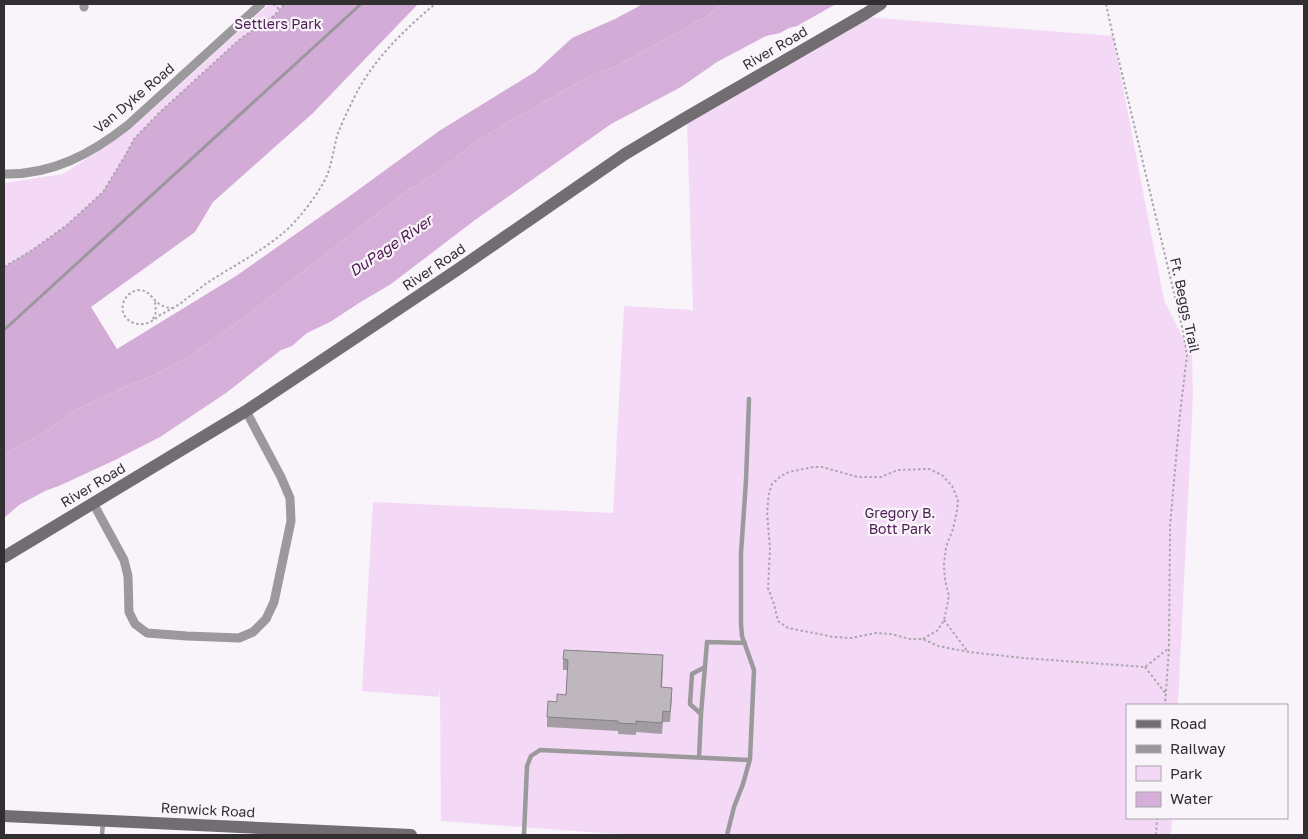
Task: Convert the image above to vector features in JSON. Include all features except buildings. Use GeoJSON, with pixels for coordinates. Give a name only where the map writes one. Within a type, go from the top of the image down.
{"type":"FeatureCollection","features":[{"type":"Feature","properties":{"kind":"street","name":"River Road"},"geometry":{"type":"LineString","coordinates":[[4,557],[246,411],[457,270],[625,154],[881,4]]}},
{"type":"Feature","properties":{"kind":"street","name":"Van Dyke Road"},"geometry":{"type":"LineString","coordinates":[[4,174],[21,174],[55,166],[84,155],[105,143],[128,125],[255,6]]}},
{"type":"Feature","properties":{"kind":"street"},"geometry":{"type":"LineString","coordinates":[[93,503],[124,560],[128,576],[127,597],[129,612],[135,624],[146,633],[240,638],[254,632],[266,619],[274,602],[291,521],[290,498],[282,477],[246,411]]}},
{"type":"Feature","properties":{"kind":"street","name":"Renwick Road"},"geometry":{"type":"LineString","coordinates":[[4,816],[411,835]]}},
{"type":"Feature","properties":{"kind":"lane"},"geometry":{"type":"LineString","coordinates":[[727,835],[734,807],[750,760],[754,670],[742,636],[741,624],[741,552],[749,399]]}},
{"type":"Feature","properties":{"kind":"lane"},"geometry":{"type":"LineString","coordinates":[[699,758],[707,642],[745,643]]}},
{"type":"Feature","properties":{"kind":"lane"},"geometry":{"type":"LineString","coordinates":[[701,714],[690,704],[692,674],[704,667]]}},
{"type":"Feature","properties":{"kind":"lane"},"geometry":{"type":"LineString","coordinates":[[524,835],[527,766],[531,756],[540,750],[750,760]]}},
{"type":"Feature","properties":{"kind":"lane"},"geometry":{"type":"LineString","coordinates":[[102,835],[103,820]]}},
{"type":"Feature","properties":{"kind":"path"},"geometry":{"type":"LineString","coordinates":[[273,4],[280,10]]}},
{"type":"Feature","properties":{"kind":"path"},"geometry":{"type":"LineString","coordinates":[[4,267],[31,251],[67,225],[103,192],[134,139],[159,113],[239,40],[269,20],[284,4]]}},
{"type":"Feature","properties":{"kind":"path"},"geometry":{"type":"LineString","coordinates":[[174,308],[162,306],[146,291],[140,290],[131,292],[123,304],[124,315],[130,321],[136,324],[145,324],[152,321],[174,308],[207,283],[284,233],[315,196],[327,174],[343,122],[356,93],[368,73],[382,55],[435,4]]}},
{"type":"Feature","properties":{"kind":"path","name":"Ft. Beggs Trail"},"geometry":{"type":"LineString","coordinates":[[1106,4],[1187,354],[1170,526],[1169,648],[1165,704]]}},
{"type":"Feature","properties":{"kind":"path"},"geometry":{"type":"LineString","coordinates":[[152,321],[156,312],[155,300]]}},
{"type":"Feature","properties":{"kind":"path"},"geometry":{"type":"LineString","coordinates":[[923,639],[938,630],[944,620],[949,596],[944,566],[946,548],[953,529],[958,500],[952,486],[942,475],[929,469],[914,469],[898,470],[881,477],[858,477],[813,467],[789,472],[772,484],[767,512],[770,549],[768,588],[778,621],[788,628],[834,637],[851,638],[876,633],[891,634],[910,639],[923,639],[938,646],[969,652],[1145,667],[1169,648]]}},
{"type":"Feature","properties":{"kind":"path"},"geometry":{"type":"LineString","coordinates":[[944,620],[969,652]]}},
{"type":"Feature","properties":{"kind":"path"},"geometry":{"type":"LineString","coordinates":[[1145,667],[1166,694]]}},
{"type":"Feature","properties":{"kind":"path"},"geometry":{"type":"LineString","coordinates":[[1156,835],[1157,819]]}},
{"type":"Feature","properties":{"kind":"green space","name":"Settlers Park"},"geometry":{"type":"Polygon","coordinates":[[[269,4],[332,4],[4,304],[4,183],[63,174],[131,129],[269,4]]]}},
{"type":"Feature","properties":{"kind":"green space","name":"Settlers Park"},"geometry":{"type":"Polygon","coordinates":[[[284,4],[418,4],[313,113],[213,202],[195,232],[91,307],[117,349],[236,276],[439,131],[535,72],[572,38],[643,4],[723,4],[704,18],[611,69],[592,75],[474,143],[451,162],[412,187],[246,316],[190,356],[153,376],[131,384],[70,413],[51,428],[4,455],[4,267],[31,251],[67,225],[103,192],[134,139],[159,113],[239,40],[269,20],[284,4]]]}},
{"type":"Feature","properties":{"kind":"green space","name":"Gregory B. Bott Park"},"geometry":{"type":"Polygon","coordinates":[[[865,17],[1113,36],[1164,300],[1192,356],[1193,396],[1178,704],[1126,704],[1126,819],[1172,819],[1171,835],[644,835],[441,821],[440,689],[439,697],[362,691],[373,502],[613,513],[624,306],[693,310],[687,120],[865,17]]]}},
{"type":"Feature","properties":{"kind":"water","name":"DuPage River"},"geometry":{"type":"Polygon","coordinates":[[[723,4],[836,4],[797,26],[766,36],[717,62],[681,87],[611,124],[475,220],[391,284],[330,322],[307,333],[292,346],[281,350],[226,393],[160,437],[115,460],[45,491],[19,505],[4,518],[4,455],[51,428],[70,413],[131,384],[153,376],[190,356],[246,316],[412,187],[451,162],[474,143],[592,75],[611,69],[704,18],[723,4]]]}},
{"type":"Feature","properties":{"kind":"railway"},"geometry":{"type":"LineString","coordinates":[[4,330],[361,4]]}}]}
